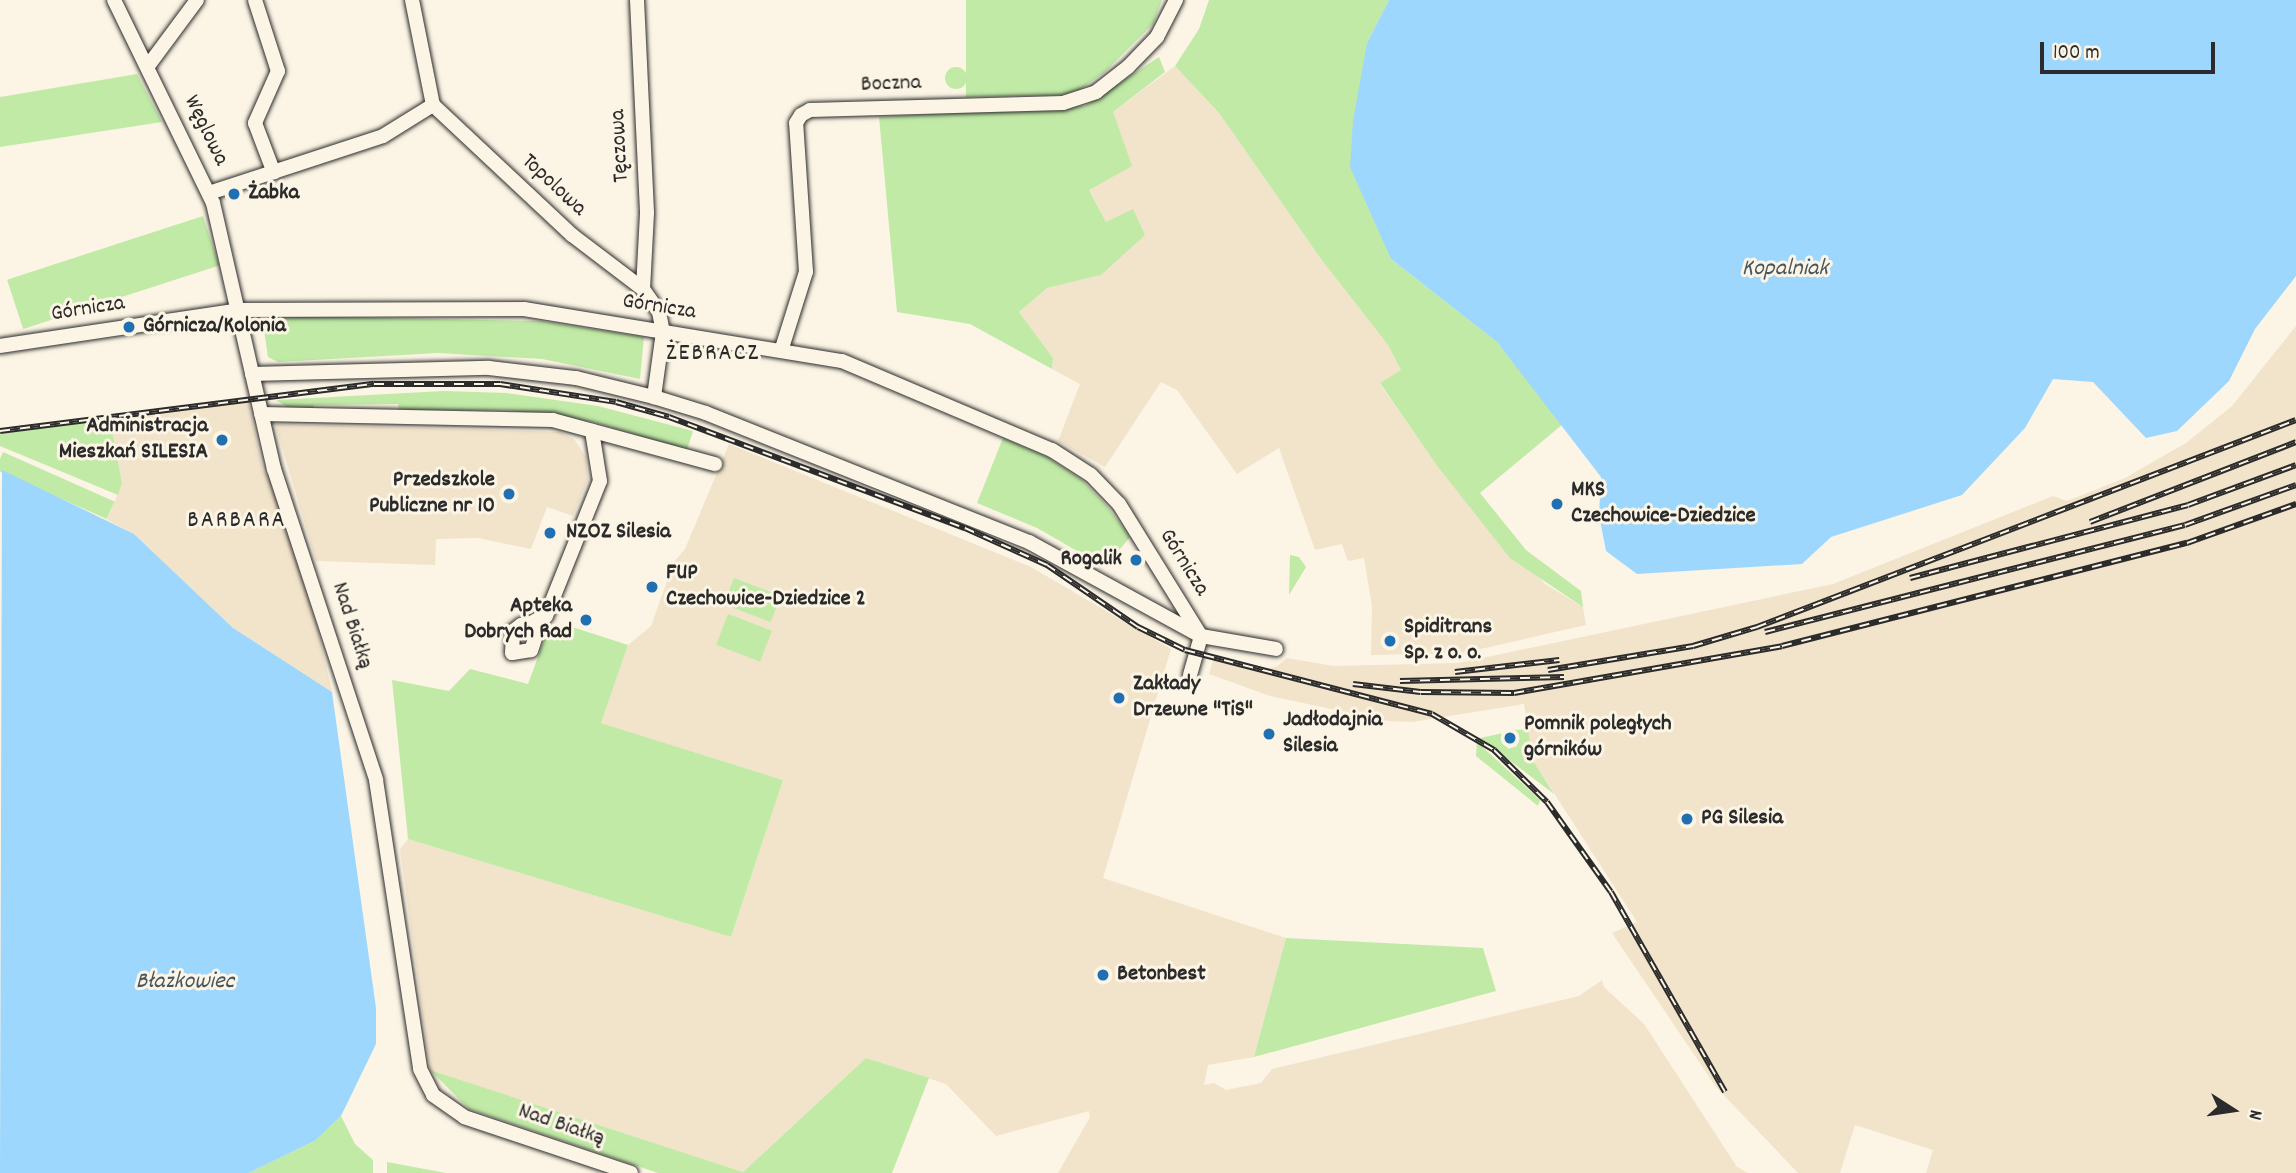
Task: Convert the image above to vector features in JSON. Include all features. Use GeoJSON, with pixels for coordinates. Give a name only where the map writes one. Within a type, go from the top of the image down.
{"type":"FeatureCollection","features":[{"type":"Feature","properties":{"kind":"street","name":"Węglowa"},"geometry":{"type":"LineString","coordinates":[[114,0],[209,193],[240,310],[261,414]]}},
{"type":"Feature","properties":{"kind":"street"},"geometry":{"type":"LineString","coordinates":[[148,66],[197,0]]}},
{"type":"Feature","properties":{"kind":"street"},"geometry":{"type":"LineString","coordinates":[[255,0],[278,71],[255,123],[274,173]]}},
{"type":"Feature","properties":{"kind":"street"},"geometry":{"type":"LineString","coordinates":[[209,193],[383,136],[433,105],[412,0]]}},
{"type":"Feature","properties":{"kind":"street","name":"Tęczowa"},"geometry":{"type":"LineString","coordinates":[[637,0],[647,214],[643,289]]}},
{"type":"Feature","properties":{"kind":"street","name":"Boczna"},"geometry":{"type":"LineString","coordinates":[[782,348],[806,272],[796,123],[802,115],[813,110],[1063,103],[1096,92],[1128,67],[1157,37],[1176,0]]}},
{"type":"Feature","properties":{"kind":"street","name":"Topolowa"},"geometry":{"type":"LineString","coordinates":[[433,105],[572,234],[643,289],[659,312],[663,332],[654,397]]}},
{"type":"Feature","properties":{"kind":"street","name":"Górnicza"},"geometry":{"type":"LineString","coordinates":[[0,346],[240,310],[524,309],[782,348],[842,361],[962,409],[1052,450],[1091,475],[1119,504],[1201,636]]}},
{"type":"Feature","properties":{"kind":"street","name":"Górnicza"},"geometry":{"type":"LineString","coordinates":[[252,374],[489,368],[576,378],[654,397],[706,413],[1029,542],[1201,636],[1276,649]]}},
{"type":"Feature","properties":{"kind":"street"},"geometry":{"type":"LineString","coordinates":[[261,414],[553,420],[715,464]]}},
{"type":"Feature","properties":{"kind":"street","name":"Nad Białką"},"geometry":{"type":"LineString","coordinates":[[261,414],[274,468],[373,766],[420,1069],[433,1095],[464,1117],[631,1173]]}},
{"type":"Feature","properties":{"kind":"street"},"geometry":{"type":"LineString","coordinates":[[542,617],[600,481],[592,431]]}},
{"type":"Feature","properties":{"kind":"street"},"geometry":{"type":"LineString","coordinates":[[1190,675],[1201,636]]}},
{"type":"Feature","properties":{"kind":"shaded area"},"geometry":{"type":"Polygon","coordinates":[[[1175,66],[1219,113],[1321,259],[1388,345],[1401,370],[1380,384],[1435,463],[1545,584],[1583,607],[1586,625],[1463,653],[1371,655],[1372,606],[1364,558],[1348,561],[1342,544],[1315,550],[1279,448],[1237,474],[1177,390],[1161,382],[1105,467],[1058,441],[1080,384],[1052,369],[1053,358],[1019,312],[1047,288],[1101,275],[1106,222],[1089,189],[1113,112],[1175,66]]]}},
{"type":"Feature","properties":{"kind":"shaded area"},"geometry":{"type":"Polygon","coordinates":[[[2296,326],[2296,1173],[1926,1173],[1933,1150],[1855,1125],[1840,1173],[1798,1173],[1716,1087],[1612,933],[1637,922],[1532,759],[1524,704],[1412,722],[1388,721],[1270,696],[1209,674],[1215,655],[1261,669],[1276,667],[1287,658],[1333,666],[1459,663],[1833,584],[2053,496],[2067,501],[2125,478],[2186,443],[2232,406],[2296,326]]]}},
{"type":"Feature","properties":{"kind":"shaded area"},"geometry":{"type":"Polygon","coordinates":[[[248,400],[263,470],[275,490],[318,630],[332,692],[233,628],[134,534],[107,520],[122,483],[110,419],[248,400]]]}},
{"type":"Feature","properties":{"kind":"shaded area"},"geometry":{"type":"Polygon","coordinates":[[[275,424],[560,432],[574,439],[586,457],[588,480],[573,516],[547,507],[531,549],[478,538],[436,539],[435,565],[316,561],[275,424]]]}},
{"type":"Feature","properties":{"kind":"shaded area"},"geometry":{"type":"Polygon","coordinates":[[[729,444],[1031,567],[1171,649],[1103,878],[1286,938],[1254,1057],[1208,1065],[1204,1085],[1214,1083],[1226,1090],[1261,1083],[1272,1069],[1579,996],[1602,980],[1604,987],[1644,1024],[1737,1167],[1748,1173],[1058,1173],[1090,1117],[1089,1111],[996,1136],[946,1084],[866,1058],[743,1172],[430,1070],[400,849],[408,839],[731,937],[783,780],[601,723],[628,645],[651,626],[674,562],[685,549],[729,444]]]}},
{"type":"Feature","properties":{"kind":"green space"},"geometry":{"type":"Polygon","coordinates":[[[966,0],[1162,0],[1153,24],[1105,72],[1072,95],[966,97],[966,0]]]}},
{"type":"Feature","properties":{"kind":"green space"},"geometry":{"type":"Polygon","coordinates":[[[1209,0],[1389,0],[1367,43],[1391,259],[1497,342],[1563,424],[1480,493],[1526,550],[1581,591],[1583,607],[1510,558],[1435,463],[1380,383],[1401,370],[1388,345],[1321,259],[1219,113],[1175,66],[1199,29],[1209,0]]]}},
{"type":"Feature","properties":{"kind":"green space"},"geometry":{"type":"Polygon","coordinates":[[[1159,57],[1165,72],[1113,112],[1132,166],[1089,190],[1106,222],[1133,209],[1145,235],[1101,275],[1047,288],[1019,312],[1053,358],[1052,369],[970,324],[897,312],[879,117],[1085,106],[1159,57]]]}},
{"type":"Feature","properties":{"kind":"green space"},"geometry":{"type":"Polygon","coordinates":[[[956,67],[964,70],[967,78],[964,86],[956,89],[948,86],[945,78],[948,70],[956,67]]]}},
{"type":"Feature","properties":{"kind":"green space"},"geometry":{"type":"Polygon","coordinates":[[[137,74],[162,122],[0,147],[0,97],[137,74]]]}},
{"type":"Feature","properties":{"kind":"green space"},"geometry":{"type":"Polygon","coordinates":[[[203,216],[219,265],[23,329],[7,280],[203,216]]]}},
{"type":"Feature","properties":{"kind":"green space"},"geometry":{"type":"Polygon","coordinates":[[[277,316],[540,321],[644,337],[640,379],[542,359],[438,353],[278,362],[268,357],[263,323],[277,316]]]}},
{"type":"Feature","properties":{"kind":"green space"},"geometry":{"type":"Polygon","coordinates":[[[444,391],[507,393],[598,406],[693,431],[687,450],[594,422],[508,410],[399,411],[398,404],[314,405],[313,412],[287,407],[276,400],[444,391]]]}},
{"type":"Feature","properties":{"kind":"green space"},"geometry":{"type":"Polygon","coordinates":[[[110,419],[122,483],[118,495],[0,446],[0,434],[110,419]]]}},
{"type":"Feature","properties":{"kind":"green space"},"geometry":{"type":"Polygon","coordinates":[[[1003,438],[1047,457],[1082,480],[1107,506],[1130,537],[1105,567],[1037,528],[977,503],[1003,438]]]}},
{"type":"Feature","properties":{"kind":"green space"},"geometry":{"type":"Polygon","coordinates":[[[3,452],[114,502],[107,519],[0,471],[3,452]]]}},
{"type":"Feature","properties":{"kind":"green space"},"geometry":{"type":"Polygon","coordinates":[[[1290,555],[1299,557],[1306,567],[1289,595],[1290,555]]]}},
{"type":"Feature","properties":{"kind":"green space"},"geometry":{"type":"Polygon","coordinates":[[[734,578],[781,596],[771,622],[724,604],[734,578]]]}},
{"type":"Feature","properties":{"kind":"green space"},"geometry":{"type":"Polygon","coordinates":[[[728,614],[772,631],[760,662],[716,645],[728,614]]]}},
{"type":"Feature","properties":{"kind":"green space"},"geometry":{"type":"Polygon","coordinates":[[[566,625],[628,645],[601,723],[783,780],[731,937],[408,839],[392,680],[449,691],[470,669],[528,684],[549,627],[566,625]]]}},
{"type":"Feature","properties":{"kind":"green space"},"geometry":{"type":"Polygon","coordinates":[[[1528,729],[1532,759],[1554,794],[1480,738],[1503,733],[1508,749],[1517,746],[1515,730],[1528,729]]]}},
{"type":"Feature","properties":{"kind":"green space"},"geometry":{"type":"Polygon","coordinates":[[[1477,742],[1540,800],[1538,806],[1476,756],[1477,742]]]}},
{"type":"Feature","properties":{"kind":"green space"},"geometry":{"type":"Polygon","coordinates":[[[1286,938],[1483,948],[1496,991],[1254,1057],[1286,938]]]}},
{"type":"Feature","properties":{"kind":"green space"},"geometry":{"type":"Polygon","coordinates":[[[866,1058],[929,1078],[892,1173],[658,1173],[469,1109],[430,1070],[743,1172],[866,1058]]]}},
{"type":"Feature","properties":{"kind":"green space"},"geometry":{"type":"Polygon","coordinates":[[[341,1116],[355,1144],[373,1160],[373,1173],[249,1173],[316,1140],[341,1116]]]}},
{"type":"Feature","properties":{"kind":"green space"},"geometry":{"type":"Polygon","coordinates":[[[387,1162],[446,1173],[387,1173],[387,1162]]]}},
{"type":"Feature","properties":{"kind":"water","name":"Kopalniak"},"geometry":{"type":"Polygon","coordinates":[[[1389,0],[2296,0],[2296,276],[2255,329],[2229,381],[2177,431],[2146,438],[2093,382],[2053,379],[2025,428],[1962,495],[1831,537],[1802,564],[1637,574],[1606,551],[1599,515],[1601,477],[1497,342],[1391,259],[1350,167],[1353,121],[1367,43],[1389,0]]]}},
{"type":"Feature","properties":{"kind":"water","name":"Błażkowiec"},"geometry":{"type":"Polygon","coordinates":[[[2,470],[134,534],[233,628],[332,692],[376,1008],[376,1044],[341,1116],[316,1140],[249,1173],[0,1173],[2,470]]]}},
{"type":"Feature","properties":{"kind":"railway"},"geometry":{"type":"LineString","coordinates":[[0,431],[374,384],[500,384],[616,402],[669,417],[965,528],[1047,565],[1138,627],[1185,650],[1432,714],[1494,750],[1547,802],[1611,892],[1725,1092]]}},
{"type":"Feature","properties":{"kind":"railway"},"geometry":{"type":"LineString","coordinates":[[1548,670],[1693,646],[1757,627],[2296,420]]}},
{"type":"Feature","properties":{"kind":"railway"},"geometry":{"type":"LineString","coordinates":[[2090,522],[2296,442]]}},
{"type":"Feature","properties":{"kind":"railway"},"geometry":{"type":"LineString","coordinates":[[1910,578],[2188,505],[2296,465]]}},
{"type":"Feature","properties":{"kind":"railway"},"geometry":{"type":"LineString","coordinates":[[1765,632],[2185,525],[2296,485]]}},
{"type":"Feature","properties":{"kind":"railway"},"geometry":{"type":"LineString","coordinates":[[1353,684],[1421,692],[1514,693],[1782,646],[2187,543],[2296,504]]}},
{"type":"Feature","properties":{"kind":"railway"},"geometry":{"type":"LineString","coordinates":[[1455,672],[1559,660]]}},
{"type":"Feature","properties":{"kind":"railway"},"geometry":{"type":"LineString","coordinates":[[1400,681],[1564,677]]}},
{"type":"Feature","properties":{"kind":"place","name":"Żabka"},"geometry":{"type":"Point","coordinates":[234,194]}},
{"type":"Feature","properties":{"kind":"place","name":"Górnicza/Kolonia"},"geometry":{"type":"Point","coordinates":[129,327]}},
{"type":"Feature","properties":{"kind":"place","name":"Administracja Mieszkań SILESIA"},"geometry":{"type":"Point","coordinates":[222,440]}},
{"type":"Feature","properties":{"kind":"place","name":"Przedszkole Publiczne nr 10"},"geometry":{"type":"Point","coordinates":[509,494]}},
{"type":"Feature","properties":{"kind":"place","name":"MKS Czechowice-Dziedzice"},"geometry":{"type":"Point","coordinates":[1557,504]}},
{"type":"Feature","properties":{"kind":"place","name":"NZOZ Silesia"},"geometry":{"type":"Point","coordinates":[550,533]}},
{"type":"Feature","properties":{"kind":"place","name":"Rogalik"},"geometry":{"type":"Point","coordinates":[1136,560]}},
{"type":"Feature","properties":{"kind":"place","name":"FUP Czechowice-Dziedzice 2"},"geometry":{"type":"Point","coordinates":[652,587]}},
{"type":"Feature","properties":{"kind":"place","name":"Apteka Dobrych Rad"},"geometry":{"type":"Point","coordinates":[586,620]}},
{"type":"Feature","properties":{"kind":"place","name":"Spiditrans Sp. z o. o."},"geometry":{"type":"Point","coordinates":[1390,641]}},
{"type":"Feature","properties":{"kind":"place","name":"Zakłady Drzewne \"TiS\""},"geometry":{"type":"Point","coordinates":[1119,698]}},
{"type":"Feature","properties":{"kind":"place","name":"Jadłodajnia Silesia"},"geometry":{"type":"Point","coordinates":[1269,734]}},
{"type":"Feature","properties":{"kind":"place","name":"Pomnik poległych górników"},"geometry":{"type":"Point","coordinates":[1510,738]}},
{"type":"Feature","properties":{"kind":"place","name":"PG Silesia"},"geometry":{"type":"Point","coordinates":[1687,819]}},
{"type":"Feature","properties":{"kind":"place","name":"Betonbest"},"geometry":{"type":"Point","coordinates":[1103,975]}},
{"type":"Feature","properties":{"kind":"district","name":"ŻEBRACZ"},"geometry":{"type":"Point","coordinates":[713,355]}},
{"type":"Feature","properties":{"kind":"district","name":"BARBARA"},"geometry":{"type":"Point","coordinates":[237,522]}}]}
